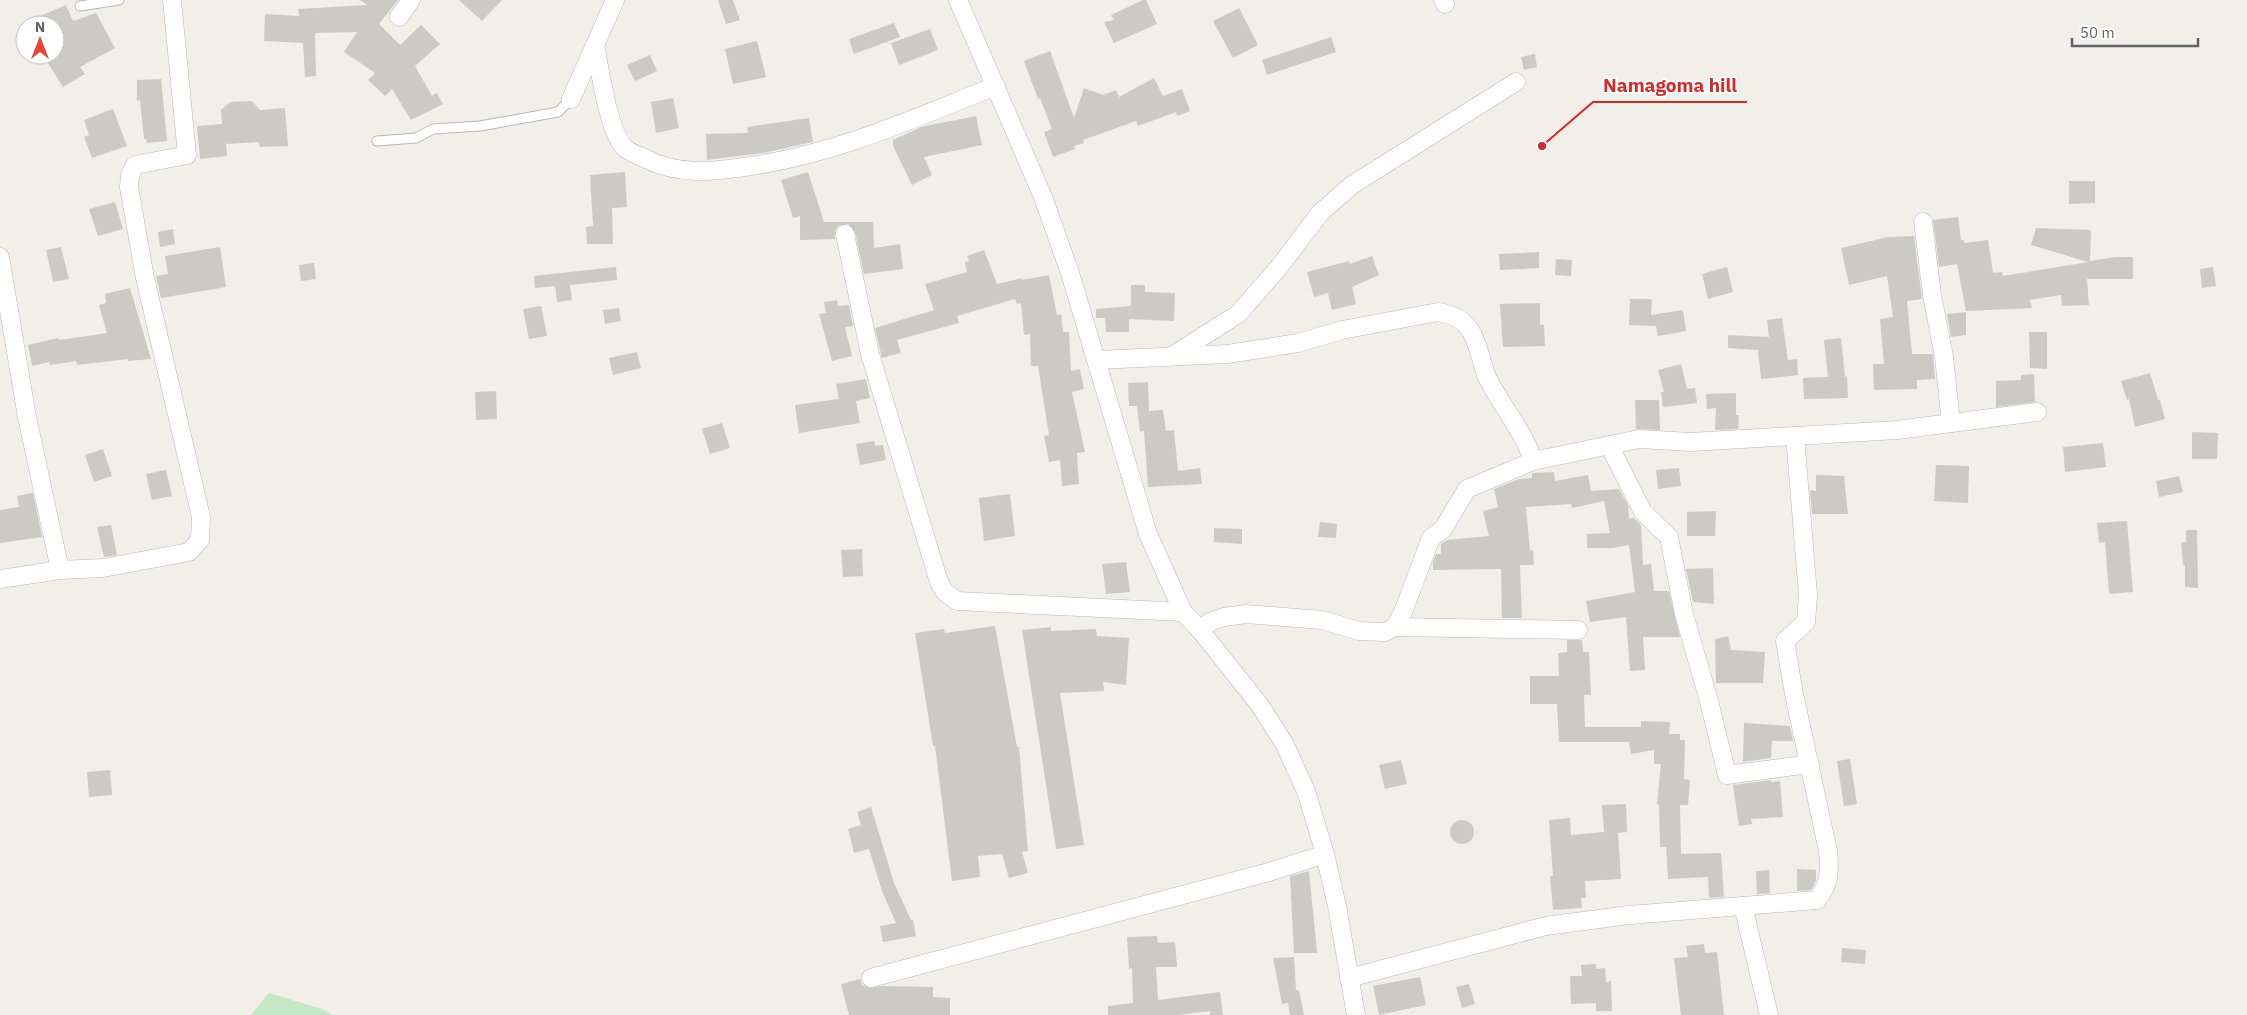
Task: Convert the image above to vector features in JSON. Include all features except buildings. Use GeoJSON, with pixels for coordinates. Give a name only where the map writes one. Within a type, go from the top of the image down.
{"type":"FeatureCollection","features":[{"type":"Feature","properties":{"kind":"street"},"geometry":{"type":"LineString","coordinates":[[0,579],[60,570],[103,568],[189,552],[200,540],[201,517],[145,278],[128,187],[130,175],[135,165],[187,155],[172,0]]}},
{"type":"Feature","properties":{"kind":"street"},"geometry":{"type":"LineString","coordinates":[[398,17],[411,0]]}},
{"type":"Feature","properties":{"kind":"street"},"geometry":{"type":"LineString","coordinates":[[571,99],[614,0]]}},
{"type":"Feature","properties":{"kind":"street"},"geometry":{"type":"LineString","coordinates":[[958,0],[1043,196],[1070,273],[1148,534],[1183,612],[1200,630],[1259,704],[1284,743],[1306,791],[1325,854],[1356,1015]]}},
{"type":"Feature","properties":{"kind":"street"},"geometry":{"type":"LineString","coordinates":[[594,46],[610,118],[624,148],[657,165],[688,172],[708,172],[792,160],[856,141],[996,86]]}},
{"type":"Feature","properties":{"kind":"street"},"geometry":{"type":"LineString","coordinates":[[1172,356],[1238,314],[1280,266],[1320,213],[1352,185],[1516,82]]}},
{"type":"Feature","properties":{"kind":"street"},"geometry":{"type":"LineString","coordinates":[[1923,222],[1932,295],[1944,357],[1951,423]]}},
{"type":"Feature","properties":{"kind":"street"},"geometry":{"type":"LineString","coordinates":[[845,234],[870,354],[936,572],[945,592],[957,601],[1183,612]]}},
{"type":"Feature","properties":{"kind":"street"},"geometry":{"type":"LineString","coordinates":[[0,257],[27,417],[60,570]]}},
{"type":"Feature","properties":{"kind":"street"},"geometry":{"type":"LineString","coordinates":[[1097,360],[1228,354],[1298,343],[1342,330],[1438,312],[1448,314],[1461,321],[1471,331],[1487,377],[1525,442],[1533,461]]}},
{"type":"Feature","properties":{"kind":"street"},"geometry":{"type":"LineString","coordinates":[[1395,628],[1431,538],[1444,529],[1467,489],[1533,461],[1639,439],[1691,442],[1897,430],[2037,412]]}},
{"type":"Feature","properties":{"kind":"street"},"geometry":{"type":"LineString","coordinates":[[1349,978],[1546,926],[1629,914],[1817,900],[1827,885],[1830,869],[1828,850],[1794,694],[1785,641],[1806,622],[1808,595],[1795,436]]}},
{"type":"Feature","properties":{"kind":"street"},"geometry":{"type":"LineString","coordinates":[[1609,445],[1643,512],[1669,537],[1684,614],[1709,701],[1727,775],[1810,764]]}},
{"type":"Feature","properties":{"kind":"street"},"geometry":{"type":"LineString","coordinates":[[1200,630],[1210,622],[1224,617],[1246,614],[1322,620],[1359,631],[1385,632],[1395,628],[1578,630]]}},
{"type":"Feature","properties":{"kind":"street"},"geometry":{"type":"LineString","coordinates":[[871,978],[1269,872],[1325,854]]}},
{"type":"Feature","properties":{"kind":"street"},"geometry":{"type":"LineString","coordinates":[[1742,906],[1769,1015]]}},
{"type":"Feature","properties":{"kind":"lane"},"geometry":{"type":"LineString","coordinates":[[80,6],[119,0]]}},
{"type":"Feature","properties":{"kind":"lane"},"geometry":{"type":"LineString","coordinates":[[377,141],[416,138],[433,129],[480,126],[558,112],[571,99]]}},
{"type":"Feature","properties":{"kind":"green space"},"geometry":{"type":"Polygon","coordinates":[[[269,993],[322,1009],[333,1015],[251,1015],[269,993]]]}},
{"type":"Feature","properties":{"kind":"place","name":"Namagoma hill"},"geometry":{"type":"Point","coordinates":[1542,146]}}]}
